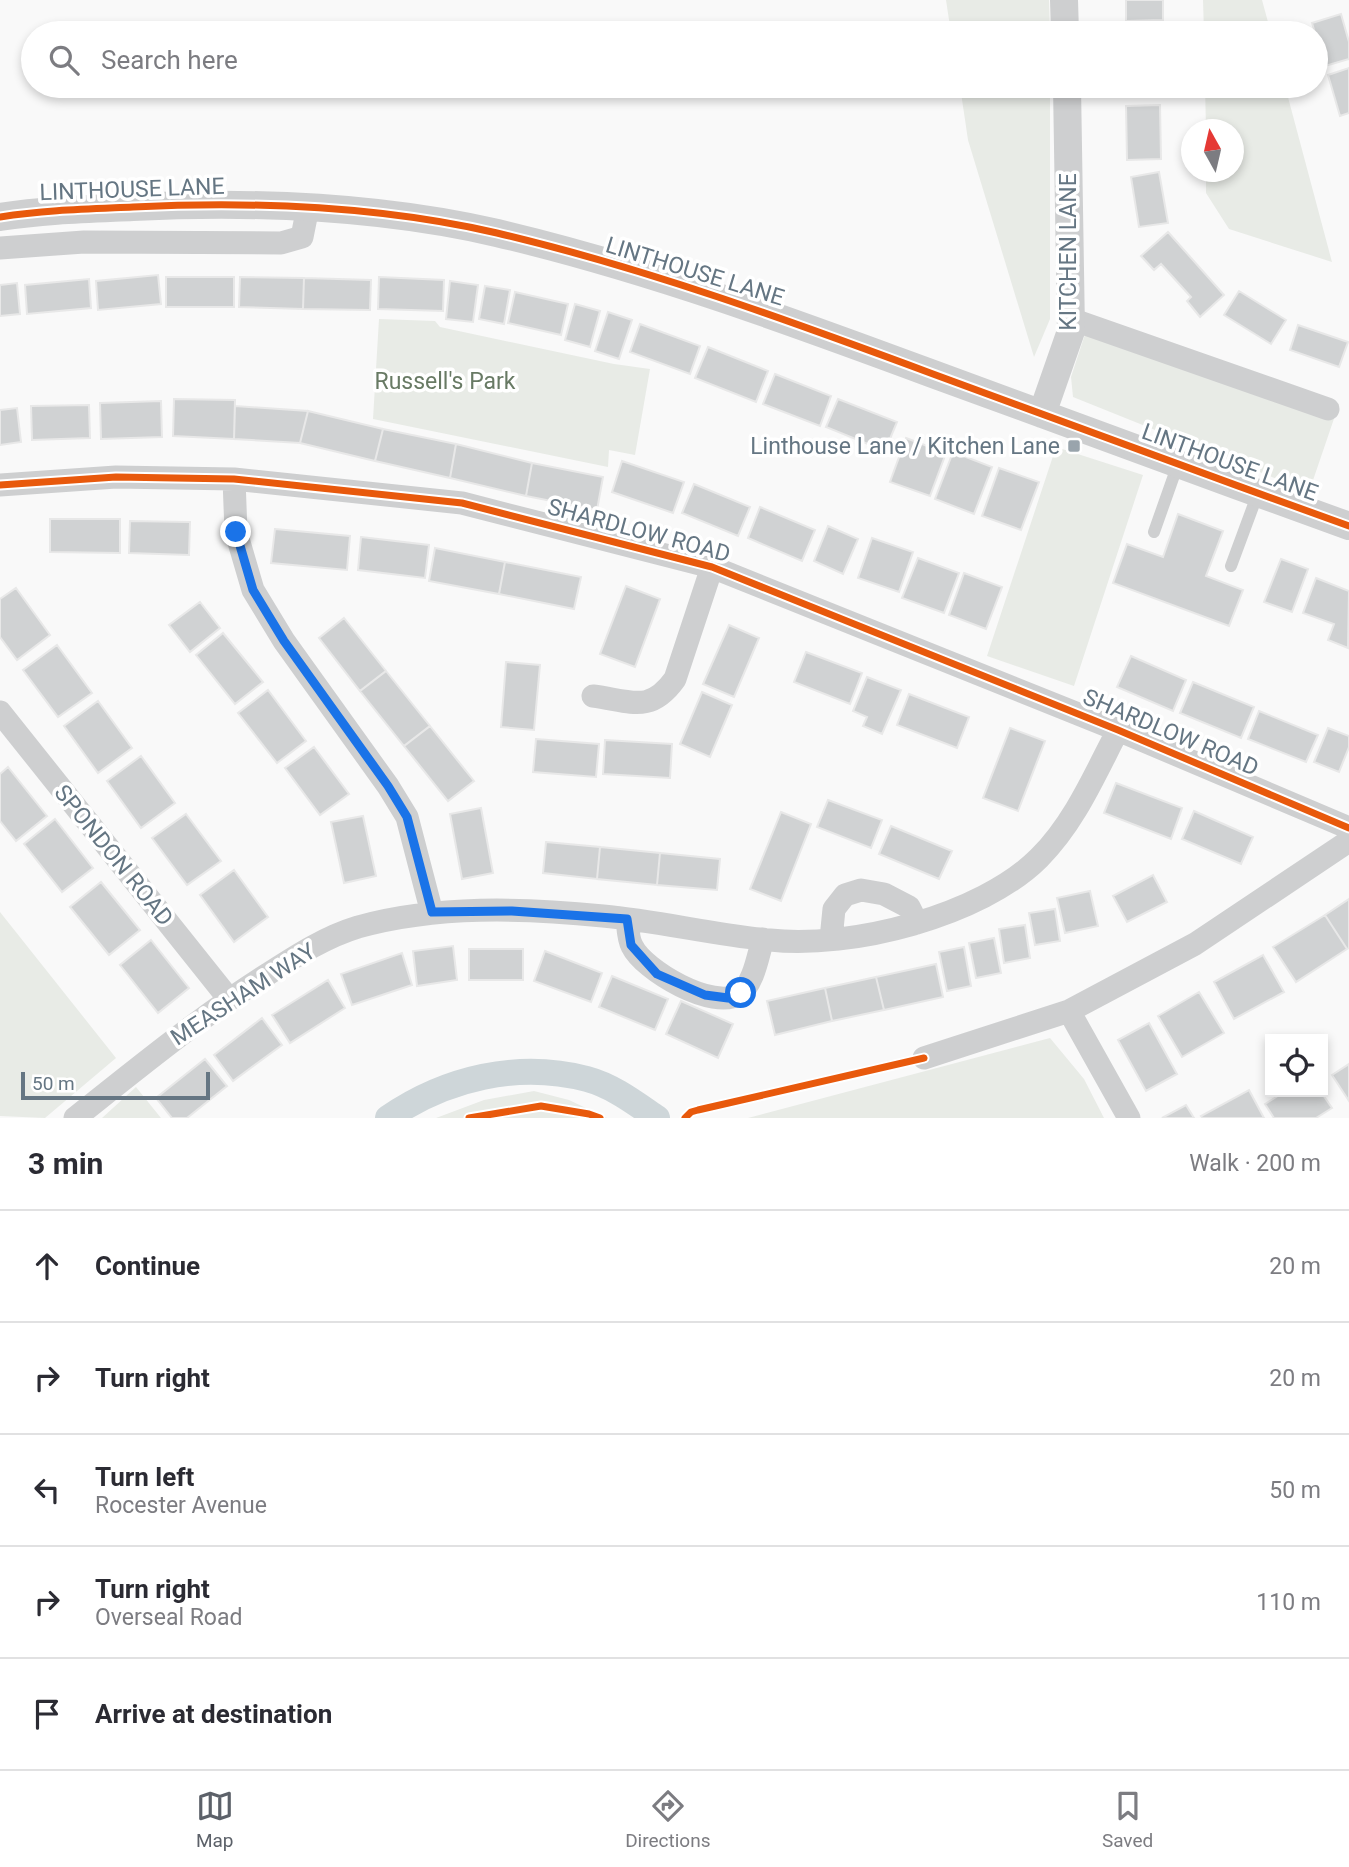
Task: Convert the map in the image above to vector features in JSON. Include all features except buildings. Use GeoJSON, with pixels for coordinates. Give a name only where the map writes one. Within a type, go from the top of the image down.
{"type":"FeatureCollection","features":[{"type":"Feature","properties":{"kind":"street"},"geometry":{"type":"LineString","coordinates":[[1064,0],[1065,21]]}},
{"type":"Feature","properties":{"kind":"street","name":"KITCHEN LANE"},"geometry":{"type":"LineString","coordinates":[[1042,414],[1071,331],[1067,98]]}},
{"type":"Feature","properties":{"kind":"street","name":"LINTHOUSE LANE"},"geometry":{"type":"LineString","coordinates":[[0,217],[42,211],[182,205],[308,207],[417,219],[496,233],[753,307],[1349,526]]}},
{"type":"Feature","properties":{"kind":"street"},"geometry":{"type":"LineString","coordinates":[[0,248],[84,242],[281,243],[302,237],[308,207]]}},
{"type":"Feature","properties":{"kind":"street"},"geometry":{"type":"LineString","coordinates":[[1071,319],[1328,409]]}},
{"type":"Feature","properties":{"kind":"street","name":"SHARDLOW ROAD"},"geometry":{"type":"LineString","coordinates":[[0,485],[116,477],[234,479],[462,503],[712,567],[1118,730],[1349,828]]}},
{"type":"Feature","properties":{"kind":"street"},"geometry":{"type":"LineString","coordinates":[[234,479],[236,532],[253,590],[284,641],[388,786],[407,817],[432,912]]}},
{"type":"Feature","properties":{"kind":"street"},"geometry":{"type":"LineString","coordinates":[[593,696],[649,703],[665,694],[675,679],[712,567]]}},
{"type":"Feature","properties":{"kind":"street","name":"SPONDON ROAD"},"geometry":{"type":"LineString","coordinates":[[0,712],[229,999]]}},
{"type":"Feature","properties":{"kind":"street","name":"MEASHAM WAY"},"geometry":{"type":"LineString","coordinates":[[75,1118],[182,1032],[229,999],[310,947],[357,928],[432,912],[512,911],[627,919],[762,939],[811,942],[862,936],[917,923],[973,903],[1010,881],[1039,858],[1070,820],[1118,730]]}},
{"type":"Feature","properties":{"kind":"street"},"geometry":{"type":"LineString","coordinates":[[925,1058],[1069,1011],[1195,944],[1349,841]]}},
{"type":"Feature","properties":{"kind":"street"},"geometry":{"type":"LineString","coordinates":[[831,939],[834,909],[845,895],[861,890],[884,894],[909,907],[917,923]]}},
{"type":"Feature","properties":{"kind":"street"},"geometry":{"type":"LineString","coordinates":[[627,919],[631,945],[657,974],[705,995],[728,998],[741,993],[752,975],[762,939]]}},
{"type":"Feature","properties":{"kind":"street"},"geometry":{"type":"LineString","coordinates":[[1069,1011],[1129,1118]]}},
{"type":"Feature","properties":{"kind":"lane"},"geometry":{"type":"LineString","coordinates":[[1154,532],[1178,464]]}},
{"type":"Feature","properties":{"kind":"lane"},"geometry":{"type":"LineString","coordinates":[[1231,566],[1258,493]]}},
{"type":"Feature","properties":{"kind":"green space"},"geometry":{"type":"Polygon","coordinates":[[[946,0],[1049,0],[1050,21],[949,21],[946,0]]]}},
{"type":"Feature","properties":{"kind":"green space"},"geometry":{"type":"Polygon","coordinates":[[[1203,0],[1262,0],[1268,21],[1204,21],[1203,0]]]}},
{"type":"Feature","properties":{"kind":"green space"},"geometry":{"type":"Polygon","coordinates":[[[962,98],[1050,98],[1050,319],[1034,357],[968,140],[962,98]]]}},
{"type":"Feature","properties":{"kind":"green space"},"geometry":{"type":"Polygon","coordinates":[[[1205,98],[1288,98],[1332,262],[1229,229],[1206,193],[1206,182],[1244,182],[1244,119],[1206,119],[1205,98]]]}},
{"type":"Feature","properties":{"kind":"green space"},"geometry":{"type":"Polygon","coordinates":[[[1091,316],[1339,404],[1309,492],[1073,397],[1071,377],[1091,316]]]}},
{"type":"Feature","properties":{"kind":"green space","name":"Russell's Park"},"geometry":{"type":"Polygon","coordinates":[[[379,319],[435,321],[440,327],[614,364],[650,369],[635,455],[609,450],[608,467],[373,419],[379,319]]]}},
{"type":"Feature","properties":{"kind":"green space"},"geometry":{"type":"Polygon","coordinates":[[[1056,447],[1143,475],[1074,686],[987,656],[1056,447]]]}},
{"type":"Feature","properties":{"kind":"green space"},"geometry":{"type":"Polygon","coordinates":[[[0,912],[116,1058],[45,1118],[0,1116],[0,912]]]}},
{"type":"Feature","properties":{"kind":"green space"},"geometry":{"type":"Polygon","coordinates":[[[1050,1038],[1084,1079],[1104,1118],[748,1118],[1050,1038]]]}},
{"type":"Feature","properties":{"kind":"green space"},"geometry":{"type":"Polygon","coordinates":[[[136,1087],[161,1118],[102,1118],[136,1087]]]}},
{"type":"Feature","properties":{"kind":"green space"},"geometry":{"type":"Polygon","coordinates":[[[534,1091],[569,1100],[607,1118],[436,1118],[484,1100],[534,1091]]]}},
{"type":"Feature","properties":{"kind":"waterway"},"geometry":{"type":"LineString","coordinates":[[388,1118],[410,1104],[458,1083],[509,1073],[535,1072],[561,1074],[597,1082],[657,1118]]}},
{"type":"Feature","properties":{"kind":"cycle path"},"geometry":{"type":"LineString","coordinates":[[0,217],[99,208],[270,205],[362,211],[497,233],[608,262],[771,315],[1349,526]]}},
{"type":"Feature","properties":{"kind":"cycle path"},"geometry":{"type":"LineString","coordinates":[[0,485],[116,477],[234,479],[462,503],[712,567],[1118,730],[1349,828]]}},
{"type":"Feature","properties":{"kind":"cycle path"},"geometry":{"type":"LineString","coordinates":[[685,1118],[698,1110],[924,1058]]}},
{"type":"Feature","properties":{"kind":"cycle path"},"geometry":{"type":"LineString","coordinates":[[469,1118],[541,1106],[600,1118]]}},
{"type":"Feature","properties":{"kind":"place","name":"Linthouse Lane / Kitchen Lane"},"geometry":{"type":"Point","coordinates":[1074,446]}},
{"type":"Feature","properties":{"kind":"route"},"geometry":{"type":"LineString","coordinates":[[236,532],[253,590],[284,641],[388,786],[407,817],[432,912],[512,911],[627,919],[631,945],[657,974],[705,995],[728,998],[741,993]]}}]}
